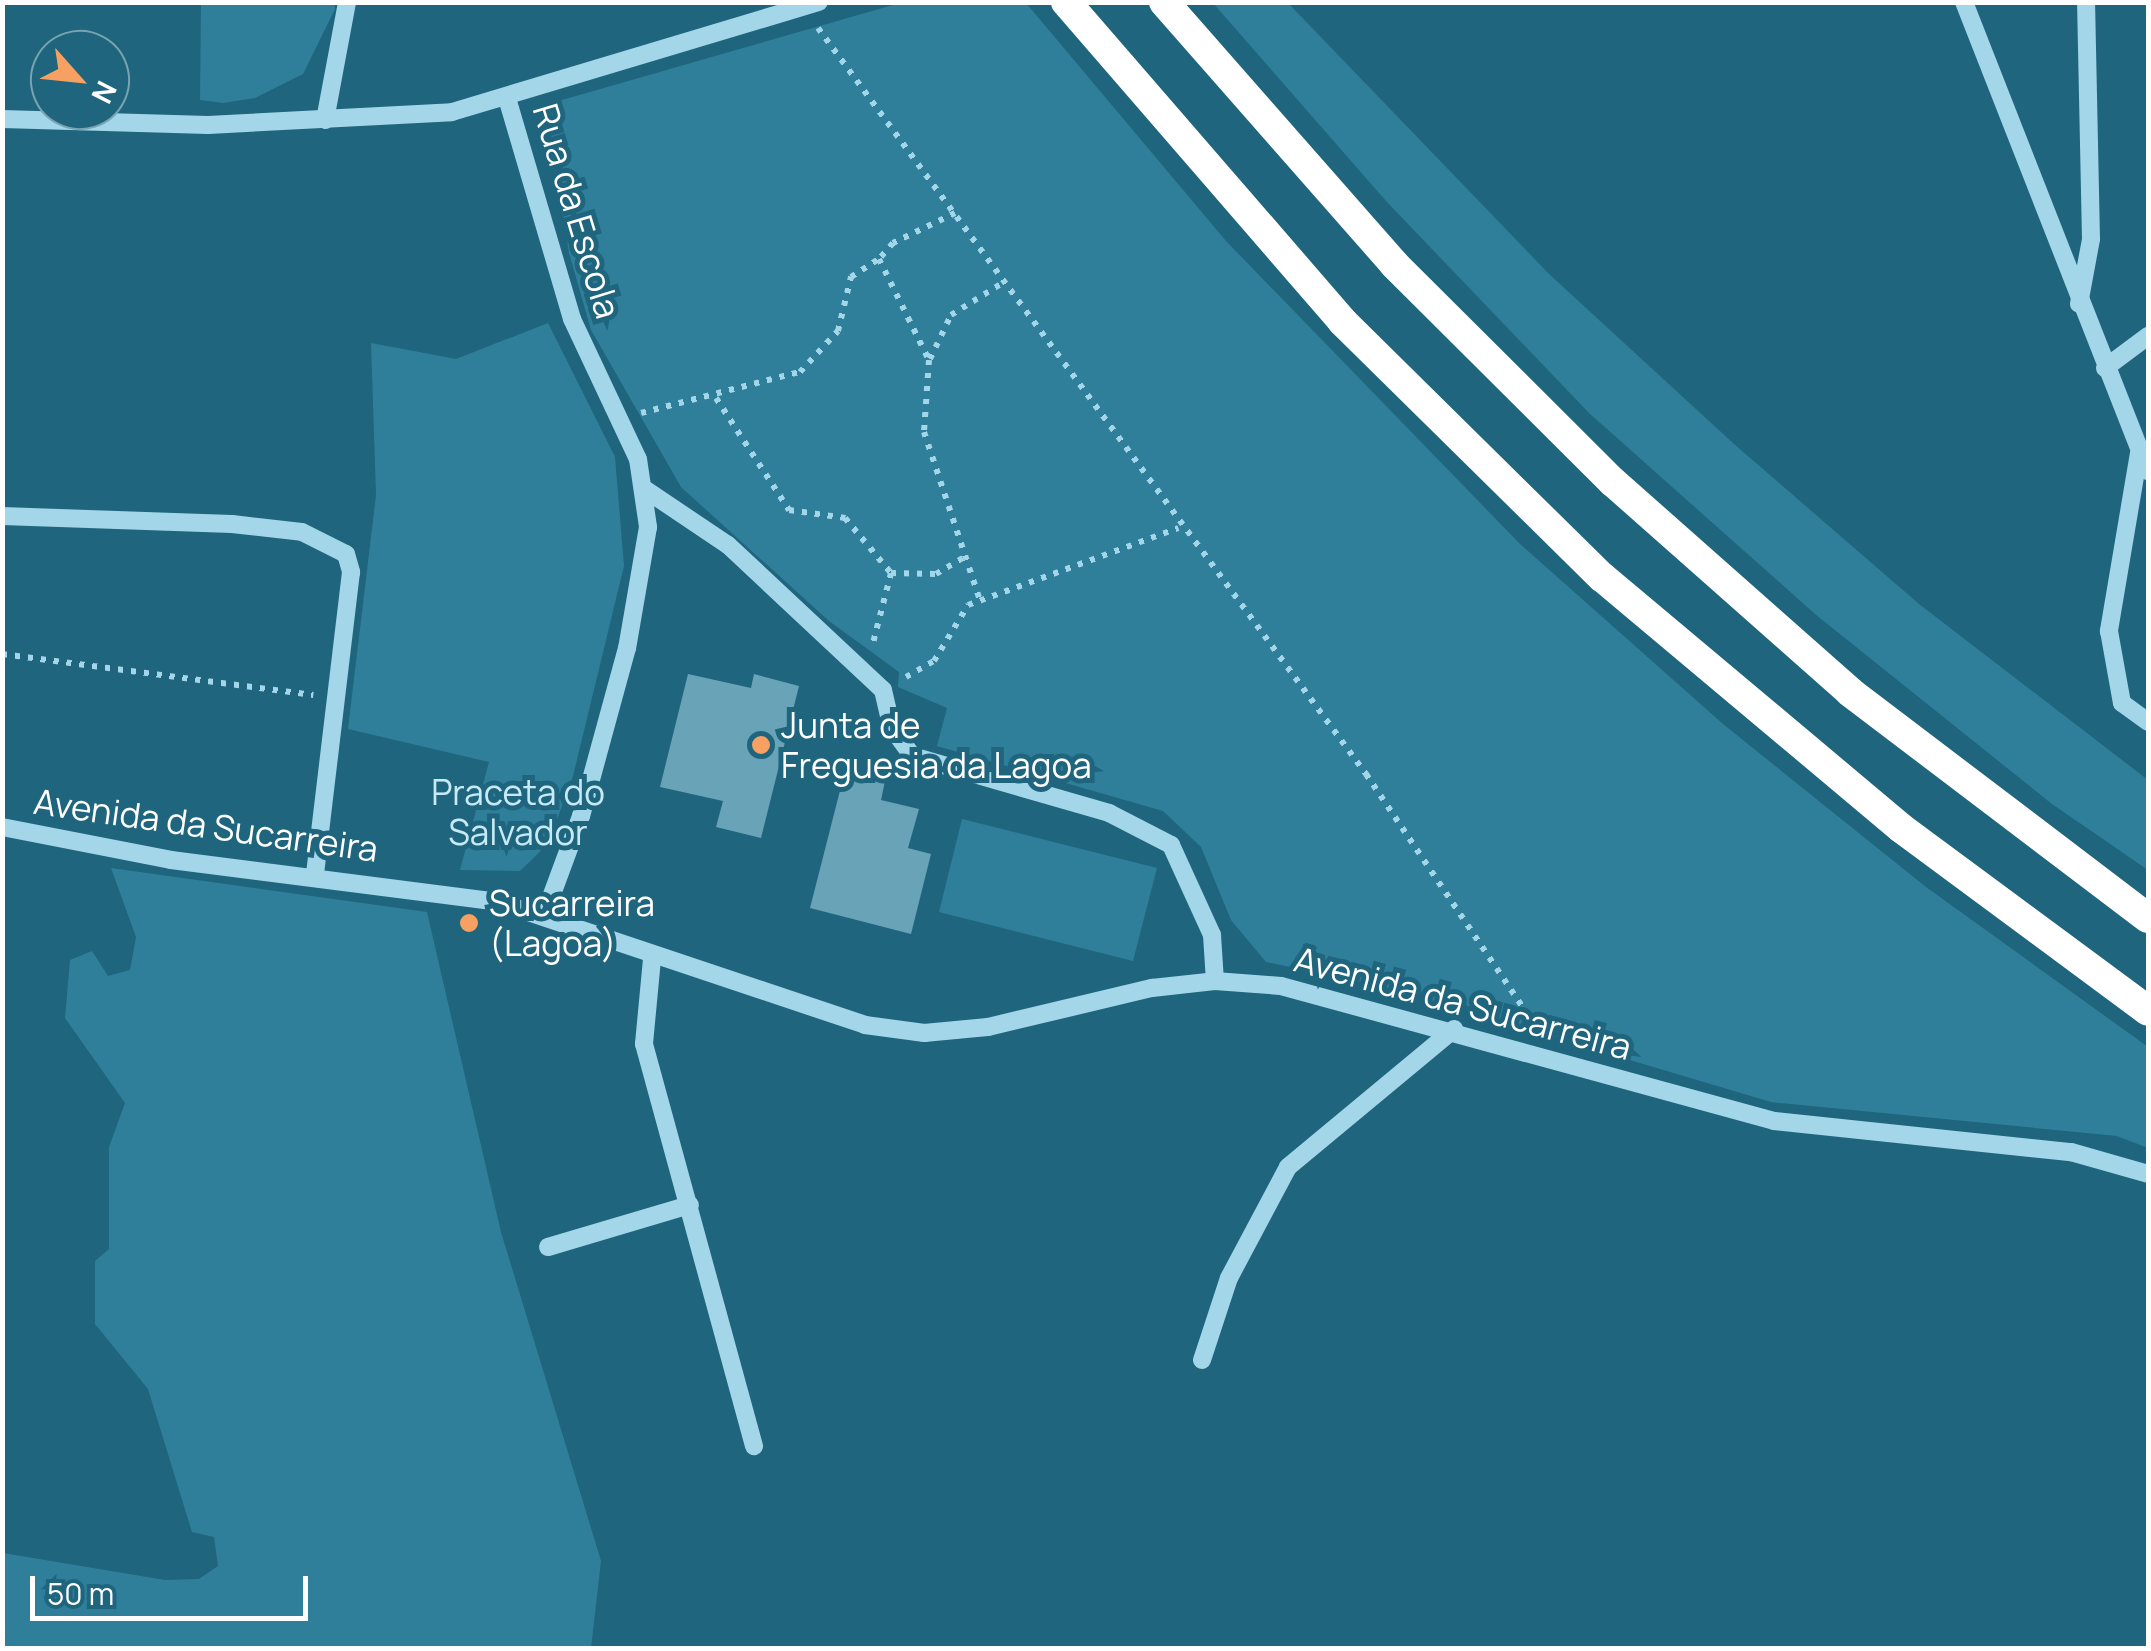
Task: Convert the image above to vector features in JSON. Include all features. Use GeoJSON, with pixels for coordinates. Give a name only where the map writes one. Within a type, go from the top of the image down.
{"type":"FeatureCollection","features":[{"type":"Feature","properties":{"kind":"highway"},"geometry":{"type":"LineString","coordinates":[[1066,2],[1342,321],[1602,577],[1901,828],[2148,1011]]}},
{"type":"Feature","properties":{"kind":"highway"},"geometry":{"type":"LineString","coordinates":[[1164,2],[1394,264],[1613,482],[1850,692],[2148,918]]}},
{"type":"Feature","properties":{"kind":"street"},"geometry":{"type":"LineString","coordinates":[[324,120],[347,2]]}},
{"type":"Feature","properties":{"kind":"street"},"geometry":{"type":"LineString","coordinates":[[2,120],[324,120],[420,116],[507,98],[820,2]]}},
{"type":"Feature","properties":{"kind":"street"},"geometry":{"type":"LineString","coordinates":[[1964,2],[2079,305],[2148,471]]}},
{"type":"Feature","properties":{"kind":"street"},"geometry":{"type":"LineString","coordinates":[[2079,305],[2091,239],[2086,2]]}},
{"type":"Feature","properties":{"kind":"street","name":"Rua da Escola"},"geometry":{"type":"LineString","coordinates":[[507,98],[572,319],[620,417],[646,490],[644,571],[627,648],[581,816],[544,916]]}},
{"type":"Feature","properties":{"kind":"street"},"geometry":{"type":"LineString","coordinates":[[2105,368],[2148,336]]}},
{"type":"Feature","properties":{"kind":"street"},"geometry":{"type":"LineString","coordinates":[[2139,452],[2109,631],[2122,703],[2148,722]]}},
{"type":"Feature","properties":{"kind":"street"},"geometry":{"type":"LineString","coordinates":[[646,490],[728,544],[883,690],[892,728],[912,756],[1109,813],[1172,845],[1212,936],[1215,981]]}},
{"type":"Feature","properties":{"kind":"street"},"geometry":{"type":"LineString","coordinates":[[2,516],[161,517],[302,532],[336,544],[351,572],[315,874]]}},
{"type":"Feature","properties":{"kind":"street","name":"Avenida da Sucarreira"},"geometry":{"type":"LineString","coordinates":[[2,827],[171,860],[315,874],[544,916],[652,959],[865,1025],[924,1032],[1215,981],[1281,986],[1454,1030],[1774,1121],[2071,1152],[2148,1174]]}},
{"type":"Feature","properties":{"kind":"street"},"geometry":{"type":"LineString","coordinates":[[652,959],[644,1044],[754,1446]]}},
{"type":"Feature","properties":{"kind":"street"},"geometry":{"type":"LineString","coordinates":[[1202,1360],[1229,1278],[1288,1167],[1454,1030]]}},
{"type":"Feature","properties":{"kind":"street"},"geometry":{"type":"LineString","coordinates":[[548,1247],[690,1204]]}},
{"type":"Feature","properties":{"kind":"path"},"geometry":{"type":"LineString","coordinates":[[794,10],[833,39],[1178,528],[1366,774],[1560,1062]]}},
{"type":"Feature","properties":{"kind":"path"},"geometry":{"type":"LineString","coordinates":[[620,417],[716,398],[800,372],[838,331],[851,276],[879,259],[893,243],[955,213]]}},
{"type":"Feature","properties":{"kind":"path"},"geometry":{"type":"LineString","coordinates":[[879,259],[929,360]]}},
{"type":"Feature","properties":{"kind":"path"},"geometry":{"type":"LineString","coordinates":[[980,600],[924,432],[929,360],[951,315],[1004,282]]}},
{"type":"Feature","properties":{"kind":"path"},"geometry":{"type":"LineString","coordinates":[[716,398],[789,510],[845,518],[891,572],[936,574],[966,556]]}},
{"type":"Feature","properties":{"kind":"path"},"geometry":{"type":"LineString","coordinates":[[883,690],[934,661],[968,605],[1178,528]]}},
{"type":"Feature","properties":{"kind":"path"},"geometry":{"type":"LineString","coordinates":[[865,673],[891,572]]}},
{"type":"Feature","properties":{"kind":"path"},"geometry":{"type":"LineString","coordinates":[[2,654],[334,698]]}},
{"type":"Feature","properties":{"kind":"green space"},"geometry":{"type":"Polygon","coordinates":[[[334,2],[335,9],[303,74],[255,98],[223,103],[200,100],[201,3],[334,2]]]}},
{"type":"Feature","properties":{"kind":"green space"},"geometry":{"type":"Polygon","coordinates":[[[900,3],[1026,3],[1226,241],[1520,544],[1723,724],[1926,887],[2148,1047],[2148,1148],[2117,1136],[1771,1102],[1381,986],[1266,962],[1231,920],[1201,847],[1163,811],[937,746],[947,708],[898,687],[899,672],[829,621],[681,487],[591,330],[569,253],[548,114],[555,102],[900,3]]]}},
{"type":"Feature","properties":{"kind":"green space"},"geometry":{"type":"Polygon","coordinates":[[[1213,3],[1288,3],[1549,274],[1734,444],[1919,604],[2148,780],[2148,870],[2052,804],[1815,614],[1589,413],[1386,201],[1213,3]]]}},
{"type":"Feature","properties":{"kind":"green space","name":"Praceta do Salvador"},"geometry":{"type":"Polygon","coordinates":[[[548,323],[615,457],[624,566],[573,776],[548,844],[520,871],[460,870],[489,762],[348,729],[376,495],[371,343],[456,359],[548,323]]]}},
{"type":"Feature","properties":{"kind":"green space"},"geometry":{"type":"Polygon","coordinates":[[[962,819],[1157,868],[1133,961],[939,912],[962,819]]]}},
{"type":"Feature","properties":{"kind":"green space"},"geometry":{"type":"Polygon","coordinates":[[[111,868],[427,912],[501,1232],[601,1561],[591,1648],[3,1648],[3,1553],[165,1580],[199,1579],[218,1566],[214,1537],[192,1532],[148,1389],[95,1324],[95,1261],[109,1249],[109,1147],[125,1103],[65,1018],[70,960],[92,951],[108,976],[130,970],[136,937],[111,868]]]}},
{"type":"Feature","properties":{"kind":"building"},"geometry":{"type":"Polygon","coordinates":[[[688,674],[751,688],[754,674],[799,686],[761,838],[716,827],[723,801],[660,787],[688,674]]]}},
{"type":"Feature","properties":{"kind":"building"},"geometry":{"type":"Polygon","coordinates":[[[845,771],[885,781],[881,800],[919,809],[908,848],[931,854],[911,934],[810,908],[845,771]]]}},
{"type":"Feature","properties":{"kind":"place","name":"Junta de Freguesia da Lagoa"},"geometry":{"type":"Point","coordinates":[761,745]}},
{"type":"Feature","properties":{"kind":"place","name":"Sucarreira (Lagoa)"},"geometry":{"type":"Point","coordinates":[469,923]}}]}
